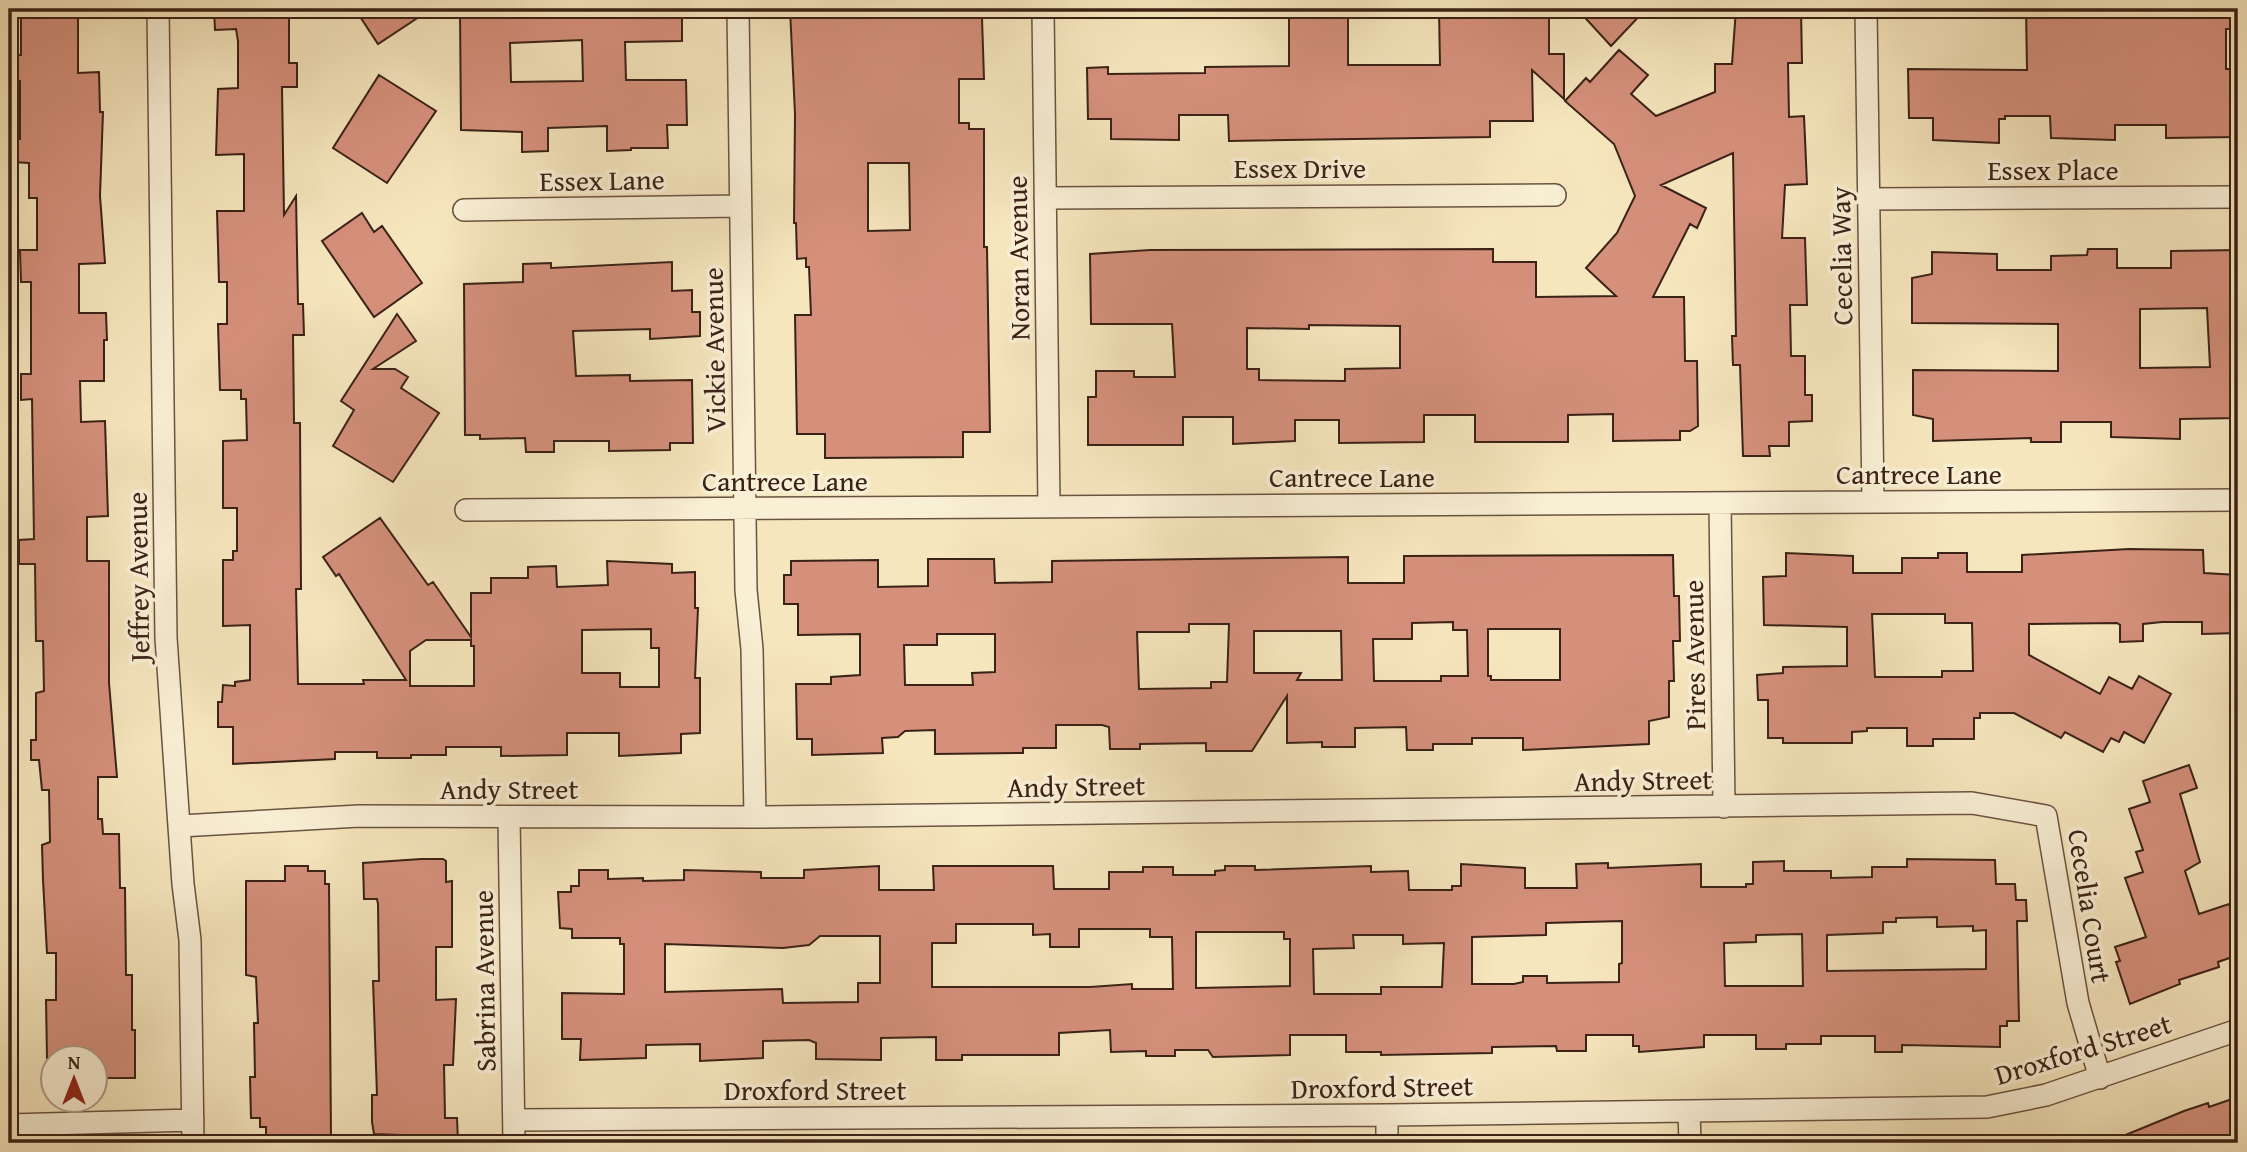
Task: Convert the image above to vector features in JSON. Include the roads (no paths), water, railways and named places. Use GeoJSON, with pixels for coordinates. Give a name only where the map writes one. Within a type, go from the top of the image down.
{"type":"FeatureCollection","features":[{"type":"Feature","properties":{"kind":"street","name":"Jeffrey Avenue"},"geometry":{"type":"LineString","coordinates":[[158,9],[166,638],[183,884],[190,940],[193,1143]]}},
{"type":"Feature","properties":{"kind":"street","name":"Vickie Avenue"},"geometry":{"type":"LineString","coordinates":[[738,9],[746,590],[752,649],[755,817]]}},
{"type":"Feature","properties":{"kind":"street","name":"Noran Avenue"},"geometry":{"type":"LineString","coordinates":[[1043,9],[1049,507]]}},
{"type":"Feature","properties":{"kind":"street","name":"Cecelia Way"},"geometry":{"type":"LineString","coordinates":[[1866,9],[1873,502]]}},
{"type":"Feature","properties":{"kind":"street","name":"Essex Drive"},"geometry":{"type":"LineString","coordinates":[[1045,198],[1555,195]]}},
{"type":"Feature","properties":{"kind":"street","name":"Essex Place"},"geometry":{"type":"LineString","coordinates":[[1868,200],[2238,197]]}},
{"type":"Feature","properties":{"kind":"street","name":"Essex Lane"},"geometry":{"type":"LineString","coordinates":[[464,210],[740,206]]}},
{"type":"Feature","properties":{"kind":"street","name":"Cantrece Lane"},"geometry":{"type":"LineString","coordinates":[[466,510],[2238,500]]}},
{"type":"Feature","properties":{"kind":"street","name":"Pires Avenue"},"geometry":{"type":"LineString","coordinates":[[1720,503],[1724,807]]}},
{"type":"Feature","properties":{"kind":"street","name":"Andy Street"},"geometry":{"type":"LineString","coordinates":[[180,826],[359,816],[755,817],[1972,803]]}},
{"type":"Feature","properties":{"kind":"street","name":"Cecelia Court"},"geometry":{"type":"LineString","coordinates":[[1972,803],[2046,816],[2078,1003],[2100,1078]]}},
{"type":"Feature","properties":{"kind":"street","name":"Sabrina Avenue"},"geometry":{"type":"LineString","coordinates":[[509,817],[514,1143]]}},
{"type":"Feature","properties":{"kind":"street","name":"Droxford Street"},"geometry":{"type":"LineString","coordinates":[[514,1120],[1387,1115],[1987,1107],[2046,1095],[2238,1030]]}},
{"type":"Feature","properties":{"kind":"street"},"geometry":{"type":"LineString","coordinates":[[1689,1111],[1690,1143]]}},
{"type":"Feature","properties":{"kind":"street"},"geometry":{"type":"LineString","coordinates":[[1387,1115],[1387,1143]]}},
{"type":"Feature","properties":{"kind":"street"},"geometry":{"type":"LineString","coordinates":[[9,1125],[192,1120]]}}]}
